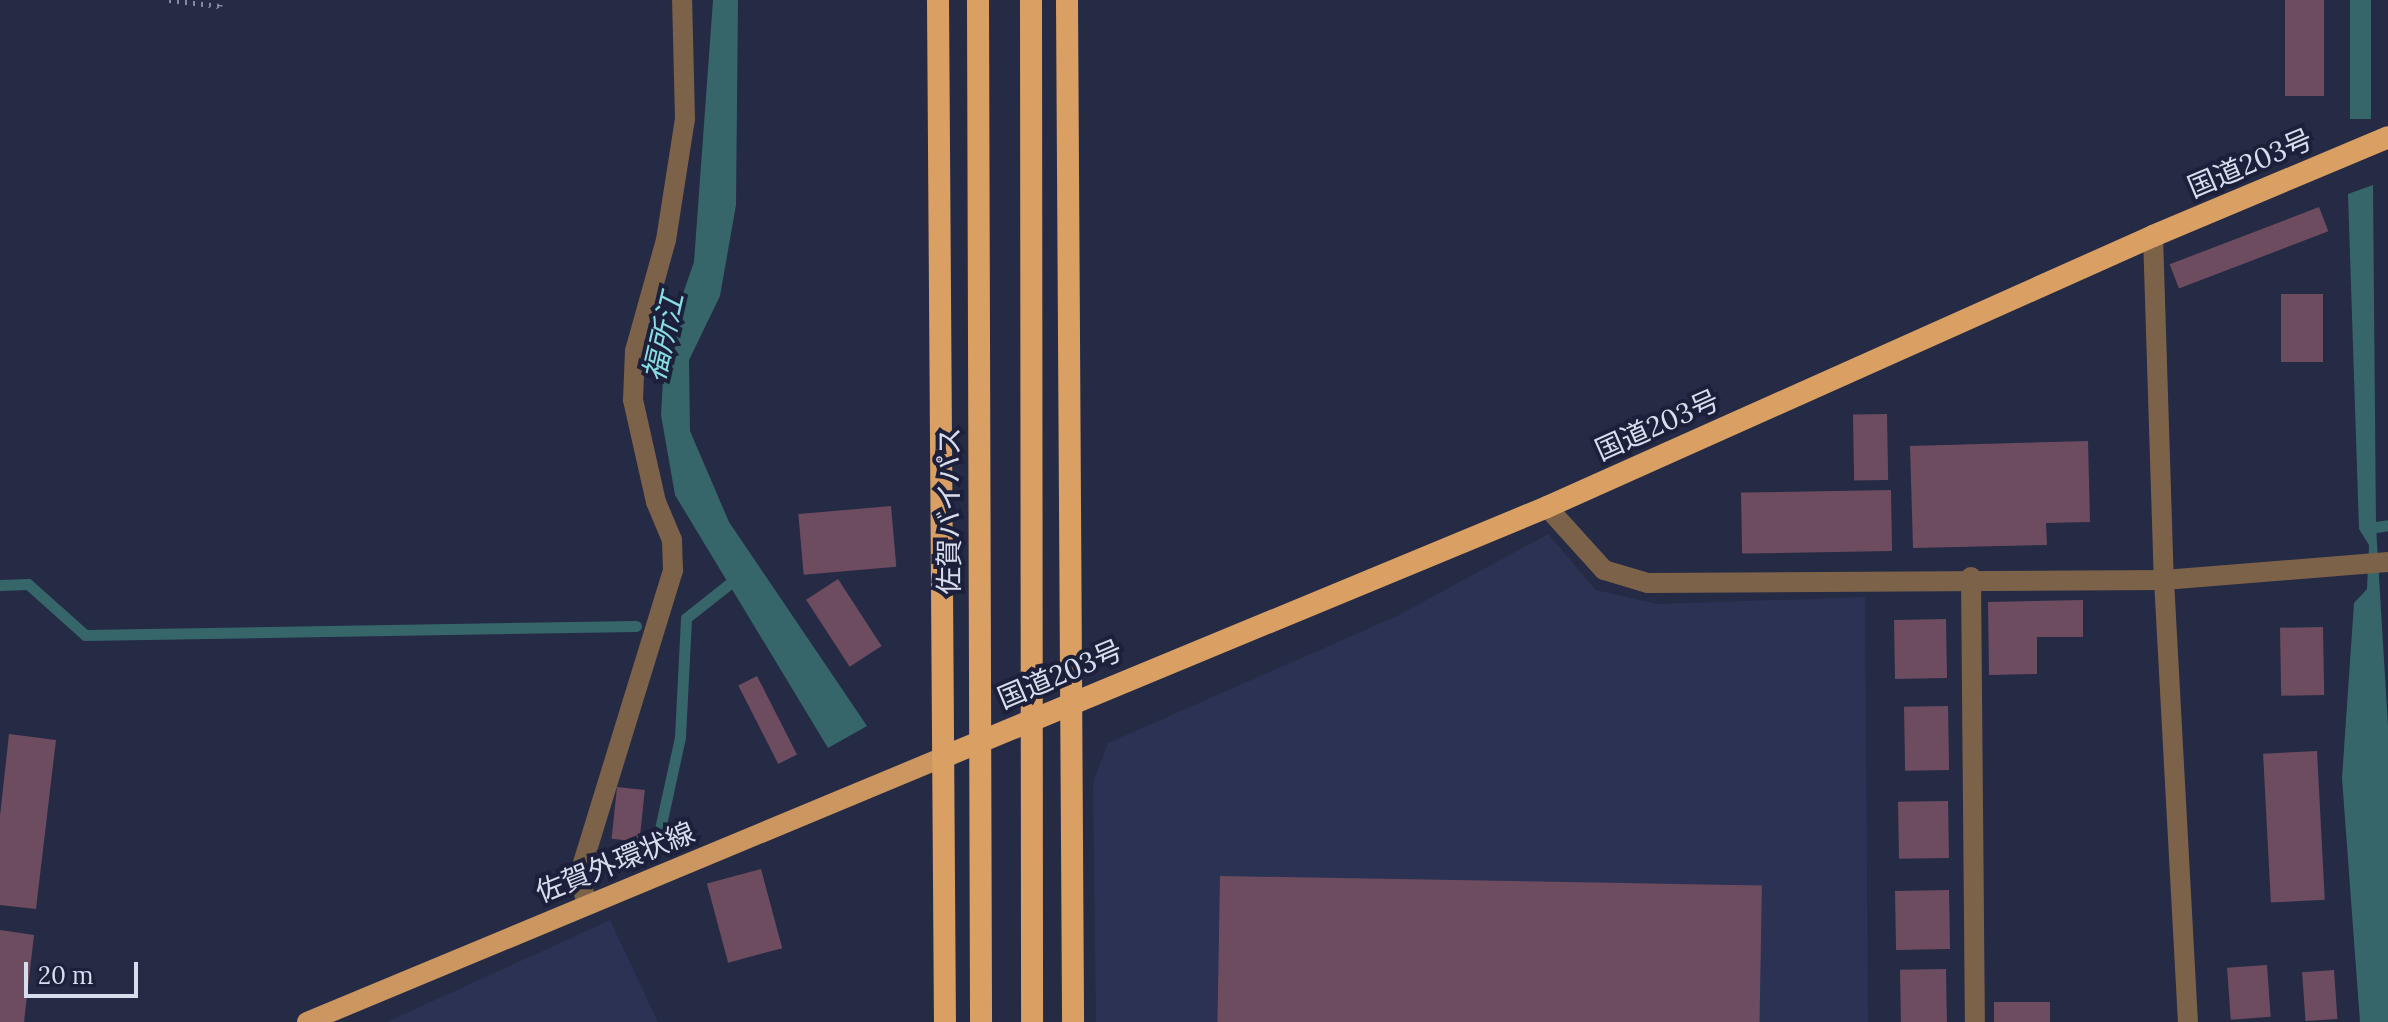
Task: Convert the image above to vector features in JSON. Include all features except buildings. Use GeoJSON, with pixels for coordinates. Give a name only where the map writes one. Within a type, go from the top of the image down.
{"type":"FeatureCollection","features":[{"type":"Feature","properties":{"kind":"highway"},"geometry":{"type":"LineString","coordinates":[[938,0],[946,756],[945,1022]]}},
{"type":"Feature","properties":{"kind":"highway","name":"佐賀バイパス"},"geometry":{"type":"LineString","coordinates":[[978,0],[981,1022]]}},
{"type":"Feature","properties":{"kind":"highway"},"geometry":{"type":"LineString","coordinates":[[1031,0],[1032,1022]]}},
{"type":"Feature","properties":{"kind":"highway"},"geometry":{"type":"LineString","coordinates":[[1067,0],[1073,1022]]}},
{"type":"Feature","properties":{"kind":"highway","name":"国道203号"},"geometry":{"type":"LineString","coordinates":[[946,756],[1071,701],[1547,507],[2153,236],[2388,137]]}},
{"type":"Feature","properties":{"kind":"main road","name":"佐賀外環状線"},"geometry":{"type":"LineString","coordinates":[[307,1022],[946,756]]}},
{"type":"Feature","properties":{"kind":"street"},"geometry":{"type":"LineString","coordinates":[[587,903],[579,876],[673,570],[672,540],[645,463],[633,400],[635,351],[666,240],[685,119],[682,0]]}},
{"type":"Feature","properties":{"kind":"street"},"geometry":{"type":"LineString","coordinates":[[2153,236],[2164,580],[2188,1022]]}},
{"type":"Feature","properties":{"kind":"street"},"geometry":{"type":"LineString","coordinates":[[1547,507],[1604,570],[1648,583],[1971,577],[2164,580],[2388,562]]}},
{"type":"Feature","properties":{"kind":"street"},"geometry":{"type":"LineString","coordinates":[[1971,577],[1975,1022]]}},
{"type":"Feature","properties":{"kind":"path"},"geometry":{"type":"LineString","coordinates":[[169,0],[220,6],[220,0]]}},
{"type":"Feature","properties":{"kind":"shaded area"},"geometry":{"type":"Polygon","coordinates":[[[713,0],[738,0],[736,205],[720,296],[689,360],[690,431],[729,522],[867,726],[828,748],[675,495],[661,415],[665,345],[694,262],[713,0]]]}},
{"type":"Feature","properties":{"kind":"shaded area"},"geometry":{"type":"Polygon","coordinates":[[[2350,0],[2371,0],[2371,119],[2350,119],[2350,0]]]}},
{"type":"Feature","properties":{"kind":"shaded area"},"geometry":{"type":"Polygon","coordinates":[[[2373,185],[2376,527],[2388,726],[2388,1022],[2360,1022],[2342,778],[2354,603],[2367,589],[2369,545],[2359,529],[2348,194],[2373,185]]]}},
{"type":"Feature","properties":{"kind":"shaded area"},"geometry":{"type":"Polygon","coordinates":[[[1548,534],[1596,590],[1657,604],[1865,597],[1868,1022],[1096,1022],[1093,783],[1108,743],[1397,616],[1548,534]]]}},
{"type":"Feature","properties":{"kind":"shaded area"},"geometry":{"type":"Polygon","coordinates":[[[610,920],[658,1022],[387,1022],[610,920]]]}},
{"type":"Feature","properties":{"kind":"waterway"},"geometry":{"type":"LineString","coordinates":[[2376,527],[2388,525]]}},
{"type":"Feature","properties":{"kind":"waterway"},"geometry":{"type":"LineString","coordinates":[[660,829],[680,737],[686,618],[738,577]]}},
{"type":"Feature","properties":{"kind":"waterway"},"geometry":{"type":"LineString","coordinates":[[0,585],[28,584],[85,635],[636,626]]}},
{"type":"Feature","properties":{"kind":"water label","name":"福所江"},"geometry":{"type":"Point","coordinates":[663,337]}}]}
